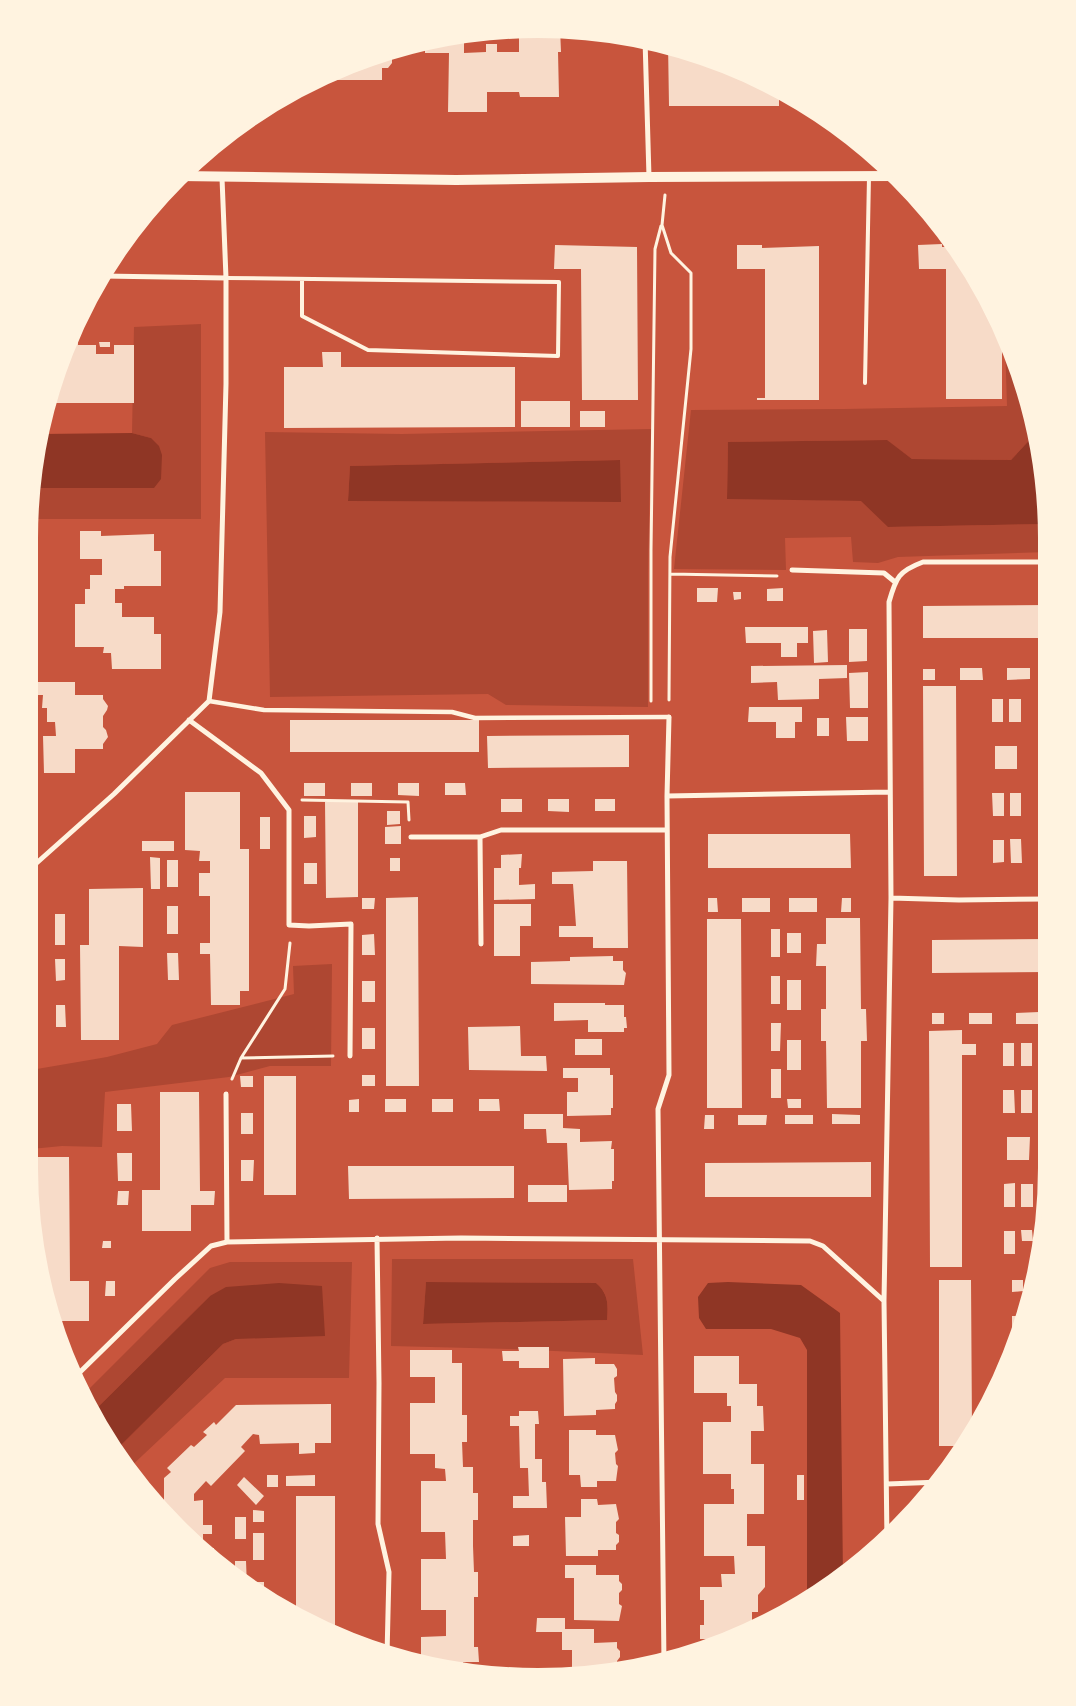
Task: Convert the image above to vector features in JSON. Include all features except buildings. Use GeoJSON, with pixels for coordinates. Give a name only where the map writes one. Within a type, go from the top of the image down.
{"type":"FeatureCollection","features":[{"type":"Feature","properties":{"kind":"main road"},"geometry":{"type":"LineString","coordinates":[[188,176],[456,180],[887,176]]}},
{"type":"Feature","properties":{"kind":"street"},"geometry":{"type":"LineString","coordinates":[[645,47],[649,177]]}},
{"type":"Feature","properties":{"kind":"street"},"geometry":{"type":"LineString","coordinates":[[35,864],[114,794],[209,701],[220,612],[226,384],[226,278],[222,178]]}},
{"type":"Feature","properties":{"kind":"street"},"geometry":{"type":"LineString","coordinates":[[109,276],[226,278]]}},
{"type":"Feature","properties":{"kind":"street"},"geometry":{"type":"LineString","coordinates":[[887,1530],[884,1301],[891,898],[889,602],[895,582],[906,568],[923,562],[1041,562]]}},
{"type":"Feature","properties":{"kind":"street"},"geometry":{"type":"LineString","coordinates":[[792,570],[884,573],[895,582]]}},
{"type":"Feature","properties":{"kind":"street"},"geometry":{"type":"LineString","coordinates":[[209,701],[264,710],[452,712],[475,718],[669,717],[667,796],[669,1075],[658,1109],[664,1655]]}},
{"type":"Feature","properties":{"kind":"street"},"geometry":{"type":"LineString","coordinates":[[189,720],[261,773],[289,810],[289,925],[351,924],[350,1056]]}},
{"type":"Feature","properties":{"kind":"street"},"geometry":{"type":"LineString","coordinates":[[667,796],[890,792]]}},
{"type":"Feature","properties":{"kind":"street"},"geometry":{"type":"LineString","coordinates":[[411,837],[480,837],[501,830],[667,830]]}},
{"type":"Feature","properties":{"kind":"street"},"geometry":{"type":"LineString","coordinates":[[480,837],[481,944]]}},
{"type":"Feature","properties":{"kind":"street"},"geometry":{"type":"LineString","coordinates":[[891,898],[959,900],[1041,899]]}},
{"type":"Feature","properties":{"kind":"street"},"geometry":{"type":"LineString","coordinates":[[226,1094],[227,1242]]}},
{"type":"Feature","properties":{"kind":"street"},"geometry":{"type":"LineString","coordinates":[[79,1372],[211,1246],[227,1242],[377,1238],[810,1241],[823,1246],[884,1301]]}},
{"type":"Feature","properties":{"kind":"street"},"geometry":{"type":"LineString","coordinates":[[377,1238],[378,1524],[388,1572],[387,1647]]}},
{"type":"Feature","properties":{"kind":"street"},"geometry":{"type":"LineString","coordinates":[[887,1484],[930,1482]]}},
{"type":"Feature","properties":{"kind":"lane"},"geometry":{"type":"LineString","coordinates":[[866,383],[869,176]]}},
{"type":"Feature","properties":{"kind":"lane"},"geometry":{"type":"LineString","coordinates":[[226,278],[302,278],[559,282],[558,356],[368,350],[302,316],[302,278]]}},
{"type":"Feature","properties":{"kind":"path"},"geometry":{"type":"LineString","coordinates":[[651,717],[655,249],[662,225],[666,177]]}},
{"type":"Feature","properties":{"kind":"path"},"geometry":{"type":"LineString","coordinates":[[662,225],[671,253],[691,273],[691,349],[670,557],[669,717]]}},
{"type":"Feature","properties":{"kind":"path"},"geometry":{"type":"LineString","coordinates":[[670,574],[786,576],[792,570]]}},
{"type":"Feature","properties":{"kind":"path"},"geometry":{"type":"LineString","coordinates":[[281,800],[408,802],[411,837]]}},
{"type":"Feature","properties":{"kind":"path"},"geometry":{"type":"LineString","coordinates":[[226,1094],[241,1058],[285,989],[290,941],[289,925]]}},
{"type":"Feature","properties":{"kind":"path"},"geometry":{"type":"LineString","coordinates":[[241,1058],[350,1056]]}},
{"type":"Feature","properties":{"kind":"shaded area"},"geometry":{"type":"Polygon","coordinates":[[[201,324],[201,519],[36,519],[38,488],[154,488],[151,438],[132,433],[134,327],[201,324]]]}},
{"type":"Feature","properties":{"kind":"shaded area"},"geometry":{"type":"Polygon","coordinates":[[[1005,352],[1024,408],[1031,439],[1011,460],[912,459],[886,440],[728,442],[727,498],[862,501],[889,527],[1041,524],[1041,552],[898,557],[878,563],[853,562],[851,537],[785,538],[786,570],[674,569],[691,410],[1007,406],[1005,352]]]}},
{"type":"Feature","properties":{"kind":"shaded area"},"geometry":{"type":"Polygon","coordinates":[[[651,429],[648,707],[506,705],[488,694],[270,697],[265,432],[402,434],[651,429]],[[620,460],[350,466],[348,500],[620,502],[620,460]]]}},
{"type":"Feature","properties":{"kind":"shaded area"},"geometry":{"type":"Polygon","coordinates":[[[132,433],[151,438],[159,446],[162,455],[161,479],[154,488],[38,488],[46,434],[132,433]]]}},
{"type":"Feature","properties":{"kind":"shaded area"},"geometry":{"type":"Polygon","coordinates":[[[1031,439],[1037,472],[1041,524],[888,527],[861,501],[727,499],[728,442],[887,440],[912,459],[1011,460],[1031,439]]]}},
{"type":"Feature","properties":{"kind":"shaded area"},"geometry":{"type":"Polygon","coordinates":[[[620,460],[621,502],[348,501],[350,466],[620,460]]]}},
{"type":"Feature","properties":{"kind":"shaded area"},"geometry":{"type":"Polygon","coordinates":[[[332,964],[331,1066],[270,1066],[229,1077],[105,1092],[102,1147],[62,1146],[35,1149],[35,1069],[107,1057],[157,1044],[172,1025],[294,994],[293,966],[332,964]]]}},
{"type":"Feature","properties":{"kind":"shaded area"},"geometry":{"type":"Polygon","coordinates":[[[392,1259],[633,1259],[643,1355],[391,1346],[392,1259]],[[426,1282],[423,1324],[607,1320],[607,1300],[603,1291],[596,1283],[426,1282]]]}},
{"type":"Feature","properties":{"kind":"shaded area"},"geometry":{"type":"Polygon","coordinates":[[[230,1262],[352,1262],[349,1378],[225,1378],[133,1465],[120,1446],[223,1344],[236,1339],[210,1296],[96,1409],[87,1391],[210,1268],[230,1262]]]}},
{"type":"Feature","properties":{"kind":"shaded area"},"geometry":{"type":"Polygon","coordinates":[[[426,1282],[596,1283],[605,1296],[607,1320],[423,1324],[426,1282]]]}},
{"type":"Feature","properties":{"kind":"shaded area"},"geometry":{"type":"Polygon","coordinates":[[[279,1283],[322,1286],[325,1336],[236,1339],[223,1344],[120,1446],[96,1409],[210,1296],[226,1287],[279,1283]]]}},
{"type":"Feature","properties":{"kind":"shaded area"},"geometry":{"type":"Polygon","coordinates":[[[708,1283],[801,1285],[840,1313],[843,1568],[807,1592],[807,1350],[800,1338],[771,1329],[706,1329],[699,1318],[698,1297],[708,1283]]]}}]}
